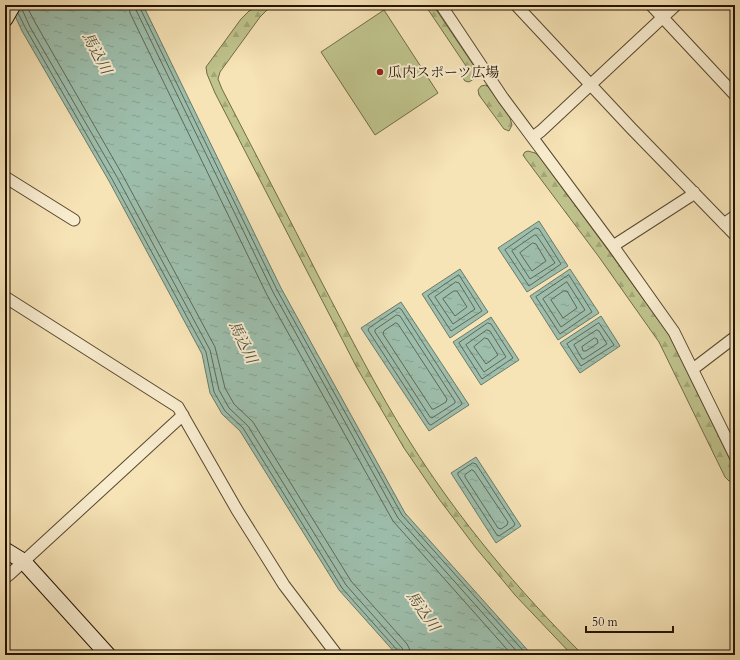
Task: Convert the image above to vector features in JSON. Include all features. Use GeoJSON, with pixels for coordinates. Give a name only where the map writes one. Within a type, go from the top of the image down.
{"type":"FeatureCollection","features":[{"type":"Feature","properties":{"kind":"street"},"geometry":{"type":"LineString","coordinates":[[5,19],[13,5]]}},
{"type":"Feature","properties":{"kind":"street"},"geometry":{"type":"LineString","coordinates":[[441,5],[503,98],[613,246],[674,332],[735,456]]}},
{"type":"Feature","properties":{"kind":"street"},"geometry":{"type":"LineString","coordinates":[[516,5],[735,235]]}},
{"type":"Feature","properties":{"kind":"street"},"geometry":{"type":"LineString","coordinates":[[651,5],[735,95]]}},
{"type":"Feature","properties":{"kind":"street"},"geometry":{"type":"LineString","coordinates":[[533,137],[676,5]]}},
{"type":"Feature","properties":{"kind":"street"},"geometry":{"type":"LineString","coordinates":[[5,177],[74,220]]}},
{"type":"Feature","properties":{"kind":"street"},"geometry":{"type":"LineString","coordinates":[[613,246],[689,197],[694,192]]}},
{"type":"Feature","properties":{"kind":"street"},"geometry":{"type":"LineString","coordinates":[[724,224],[735,216]]}},
{"type":"Feature","properties":{"kind":"street"},"geometry":{"type":"LineString","coordinates":[[5,297],[178,407],[237,510],[284,585],[338,655]]}},
{"type":"Feature","properties":{"kind":"street"},"geometry":{"type":"LineString","coordinates":[[692,368],[698,366],[735,337]]}},
{"type":"Feature","properties":{"kind":"street"},"geometry":{"type":"LineString","coordinates":[[5,578],[183,415]]}},
{"type":"Feature","properties":{"kind":"street"},"geometry":{"type":"LineString","coordinates":[[5,550],[23,561],[108,655]]}},
{"type":"Feature","properties":{"kind":"green space"},"geometry":{"type":"Polygon","coordinates":[[[261,5],[277,5],[267,10],[260,17],[220,72],[218,79],[222,89],[353,341],[386,402],[410,442],[469,527],[490,553],[535,605],[583,655],[572,655],[515,595],[476,548],[439,499],[404,448],[357,368],[215,93],[207,74],[206,67],[241,19],[249,11],[261,5]]]}},
{"type":"Feature","properties":{"kind":"green space"},"geometry":{"type":"Polygon","coordinates":[[[425,5],[433,5],[479,73],[477,77],[469,82],[465,81],[461,75],[466,69],[466,66],[425,5]]]}},
{"type":"Feature","properties":{"kind":"green space","name":"瓜内スポーツ広場"},"geometry":{"type":"Polygon","coordinates":[[[384,10],[438,93],[375,135],[321,52],[384,10]]]}},
{"type":"Feature","properties":{"kind":"green space"},"geometry":{"type":"Polygon","coordinates":[[[486,85],[510,118],[512,125],[509,131],[504,129],[479,95],[478,90],[481,86],[486,85]]]}},
{"type":"Feature","properties":{"kind":"green space"},"geometry":{"type":"Polygon","coordinates":[[[528,151],[538,155],[669,335],[735,470],[735,478],[733,480],[729,481],[725,477],[659,342],[599,257],[525,158],[523,155],[528,151]]]}},
{"type":"Feature","properties":{"kind":"water","name":"馬込川"},"geometry":{"type":"Polygon","coordinates":[[[10,5],[143,5],[281,288],[405,513],[532,655],[397,655],[339,590],[240,431],[222,414],[210,393],[202,354],[109,181],[22,31],[10,5]]]}},
{"type":"Feature","properties":{"kind":"water"},"geometry":{"type":"Polygon","coordinates":[[[539,221],[568,266],[527,292],[498,248],[539,221]]]}},
{"type":"Feature","properties":{"kind":"water"},"geometry":{"type":"Polygon","coordinates":[[[460,269],[488,312],[450,338],[422,294],[460,269]]]}},
{"type":"Feature","properties":{"kind":"water"},"geometry":{"type":"Polygon","coordinates":[[[570,269],[599,313],[558,340],[530,296],[570,269]]]}},
{"type":"Feature","properties":{"kind":"water"},"geometry":{"type":"Polygon","coordinates":[[[401,302],[469,405],[429,431],[361,328],[401,302]]]}},
{"type":"Feature","properties":{"kind":"water"},"geometry":{"type":"Polygon","coordinates":[[[601,316],[620,346],[580,373],[560,343],[601,316]]]}},
{"type":"Feature","properties":{"kind":"water"},"geometry":{"type":"Polygon","coordinates":[[[491,317],[519,360],[481,385],[453,342],[491,317]]]}},
{"type":"Feature","properties":{"kind":"water"},"geometry":{"type":"Polygon","coordinates":[[[476,457],[521,526],[496,543],[451,473],[476,457]]]}},
{"type":"Feature","properties":{"kind":"place","name":"瓜内スポーツ広場"},"geometry":{"type":"Point","coordinates":[380,72]}}]}
